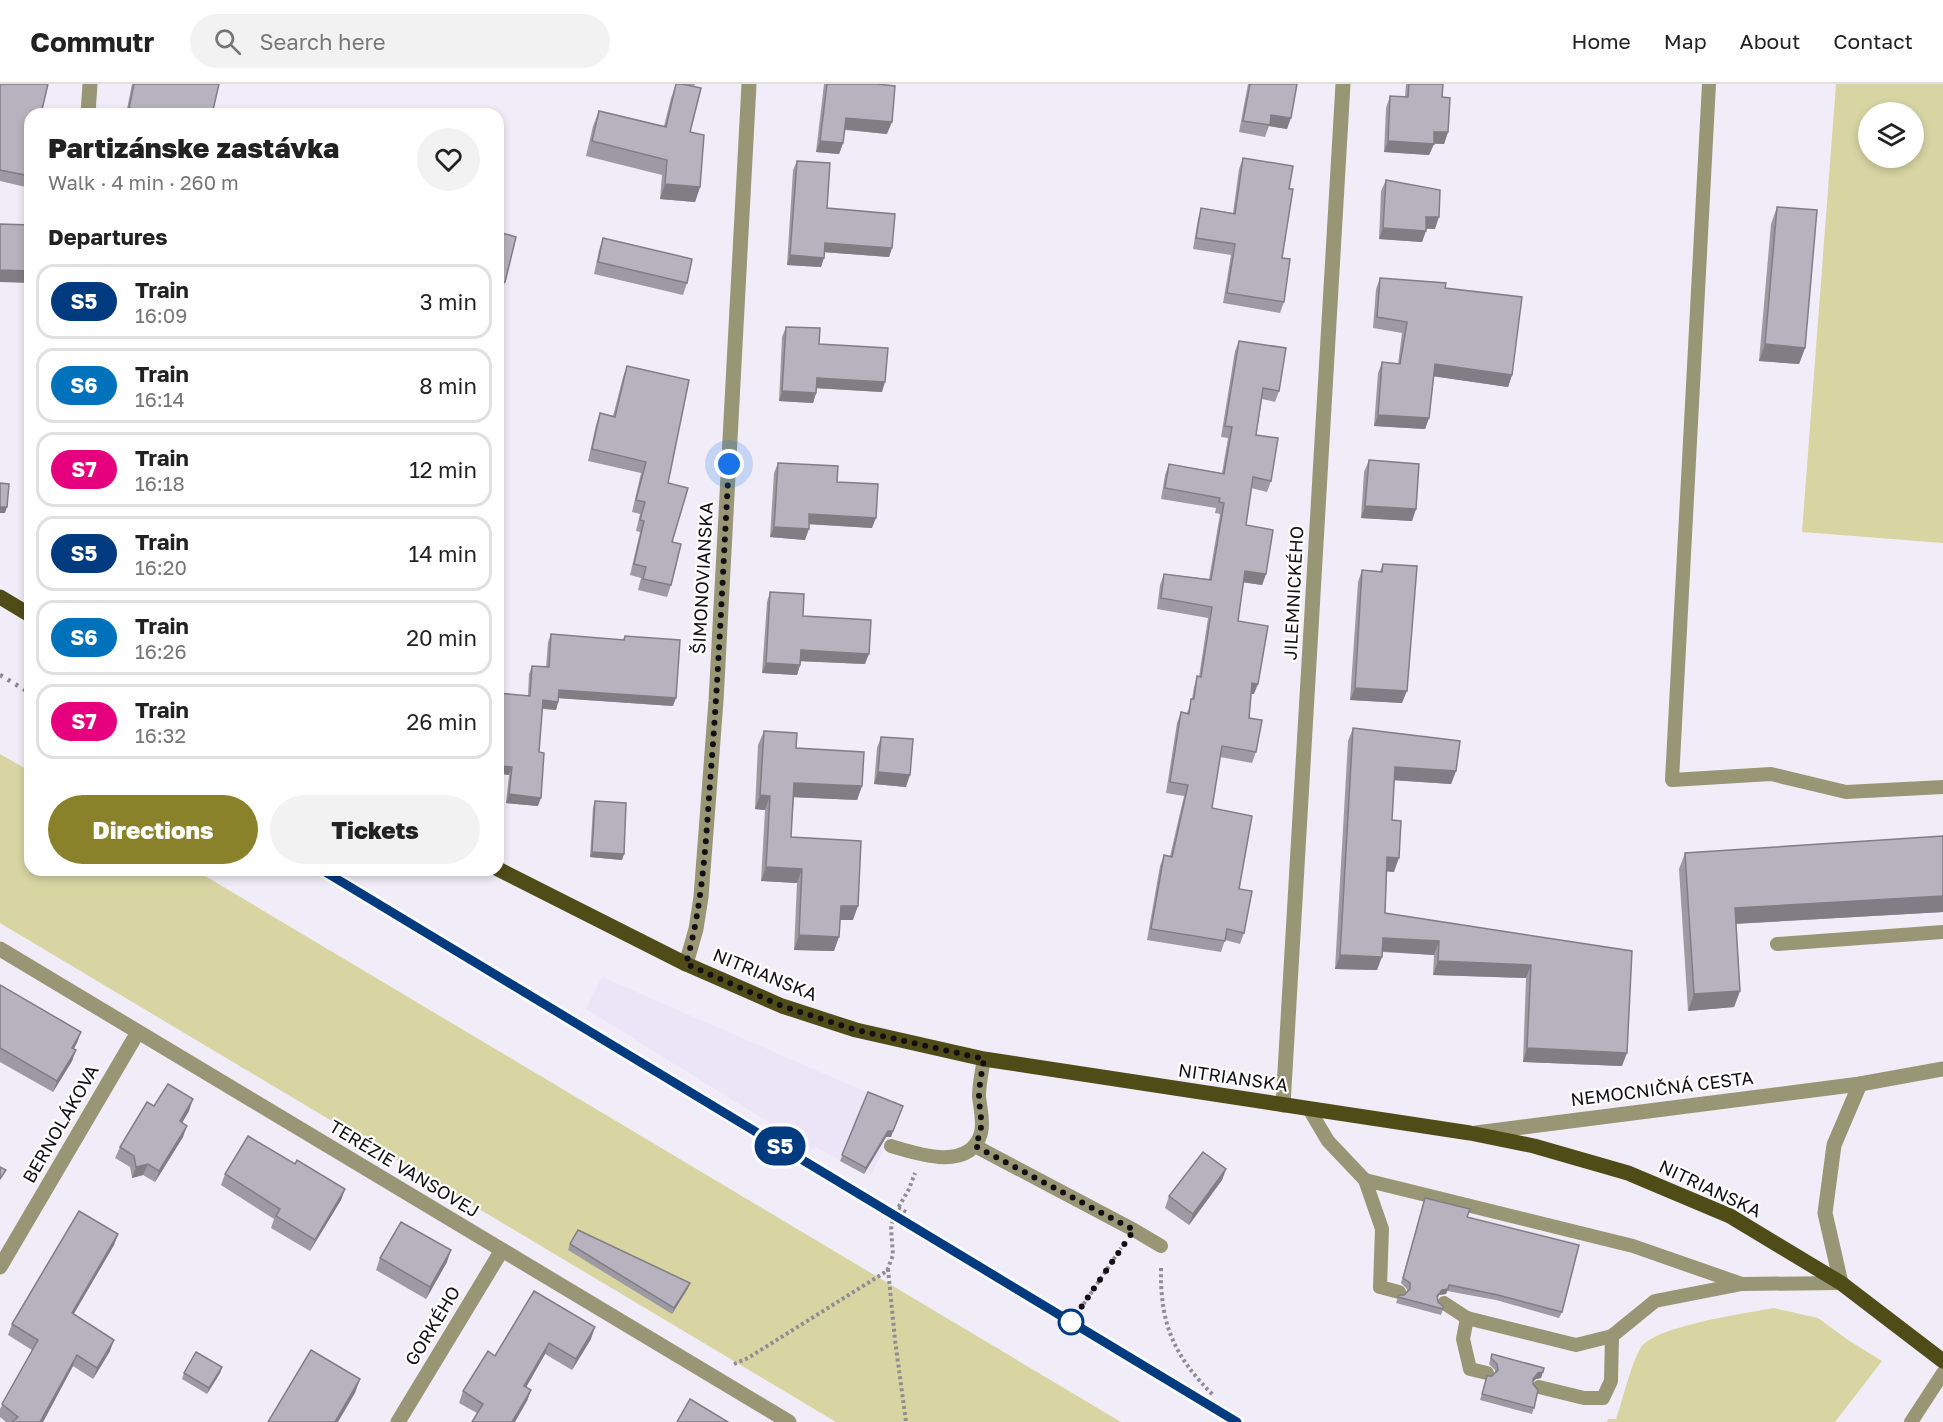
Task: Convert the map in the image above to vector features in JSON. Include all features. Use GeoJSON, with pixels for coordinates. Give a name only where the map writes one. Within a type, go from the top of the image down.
{"type":"FeatureCollection","features":[{"type":"Feature","properties":{"kind":"main road"},"geometry":{"type":"LineString","coordinates":[[0,597],[24,611]]}},
{"type":"Feature","properties":{"kind":"main road","name":"NITRIANSKA"},"geometry":{"type":"LineString","coordinates":[[504,872],[686,964],[782,1006],[856,1030],[984,1059],[1470,1133],[1534,1146],[1628,1173],[1730,1216],[1841,1283],[1943,1361]]}},
{"type":"Feature","properties":{"kind":"street"},"geometry":{"type":"LineString","coordinates":[[88,108],[90,84]]}},
{"type":"Feature","properties":{"kind":"street","name":"ŠIMONOVIANSKA"},"geometry":{"type":"LineString","coordinates":[[686,964],[696,929],[701,897],[716,701],[749,84]]}},
{"type":"Feature","properties":{"kind":"street","name":"JILEMNICKÉHO"},"geometry":{"type":"LineString","coordinates":[[1283,1105],[1343,84]]}},
{"type":"Feature","properties":{"kind":"street","name":"TERÉZIE VANSOVEJ"},"geometry":{"type":"LineString","coordinates":[[0,949],[789,1422]]}},
{"type":"Feature","properties":{"kind":"street","name":"BERNOLÁKOVA"},"geometry":{"type":"LineString","coordinates":[[0,1267],[138,1032]]}},
{"type":"Feature","properties":{"kind":"street","name":"NEMOCNIČNÁ CESTA"},"geometry":{"type":"LineString","coordinates":[[1470,1133],[1860,1084],[1943,1069]]}},
{"type":"Feature","properties":{"kind":"street"},"geometry":{"type":"LineString","coordinates":[[1841,1283],[1825,1213],[1834,1146],[1860,1084]]}},
{"type":"Feature","properties":{"kind":"street","name":"GORKÉHO"},"geometry":{"type":"LineString","coordinates":[[398,1422],[502,1250]]}},
{"type":"Feature","properties":{"kind":"lane"},"geometry":{"type":"LineString","coordinates":[[1709,84],[1672,780],[1770,774],[1846,792],[1943,787]]}},
{"type":"Feature","properties":{"kind":"lane"},"geometry":{"type":"LineString","coordinates":[[1777,944],[1943,932]]}},
{"type":"Feature","properties":{"kind":"lane"},"geometry":{"type":"LineString","coordinates":[[891,1146],[921,1155],[947,1158],[962,1154],[975,1146],[981,1134],[979,1095],[984,1059]]}},
{"type":"Feature","properties":{"kind":"lane"},"geometry":{"type":"LineString","coordinates":[[1310,1109],[1328,1141],[1365,1180],[1382,1229],[1380,1287],[1399,1292]]}},
{"type":"Feature","properties":{"kind":"lane"},"geometry":{"type":"LineString","coordinates":[[975,1146],[1161,1246]]}},
{"type":"Feature","properties":{"kind":"lane"},"geometry":{"type":"LineString","coordinates":[[1365,1180],[1633,1246],[1742,1284]]}},
{"type":"Feature","properties":{"kind":"lane"},"geometry":{"type":"LineString","coordinates":[[1444,1303],[1467,1318],[1576,1345],[1612,1336],[1654,1300],[1742,1284],[1841,1283]]}},
{"type":"Feature","properties":{"kind":"lane"},"geometry":{"type":"LineString","coordinates":[[1467,1318],[1463,1339],[1470,1369],[1487,1373]]}},
{"type":"Feature","properties":{"kind":"lane"},"geometry":{"type":"LineString","coordinates":[[1539,1387],[1584,1398],[1603,1398],[1611,1381],[1612,1336]]}},
{"type":"Feature","properties":{"kind":"lane"},"geometry":{"type":"LineString","coordinates":[[1911,1422],[1943,1373]]}},
{"type":"Feature","properties":{"kind":"path"},"geometry":{"type":"LineString","coordinates":[[906,1422],[888,1269],[893,1255],[891,1229],[894,1215],[909,1189],[921,1155]]}},
{"type":"Feature","properties":{"kind":"path"},"geometry":{"type":"LineString","coordinates":[[898,1208],[906,1212]]}},
{"type":"Feature","properties":{"kind":"path"},"geometry":{"type":"LineString","coordinates":[[1077,1314],[1134,1230]]}},
{"type":"Feature","properties":{"kind":"path"},"geometry":{"type":"LineString","coordinates":[[1161,1246],[1160,1290],[1165,1324],[1196,1377],[1214,1396]]}},
{"type":"Feature","properties":{"kind":"path"},"geometry":{"type":"LineString","coordinates":[[708,1374],[748,1358],[888,1269]]}},
{"type":"Feature","properties":{"kind":"shaded area"},"geometry":{"type":"Polygon","coordinates":[[[1836,84],[1943,84],[1943,543],[1802,532],[1836,84]]]}},
{"type":"Feature","properties":{"kind":"shaded area"},"geometry":{"type":"Polygon","coordinates":[[[0,754],[24,768],[24,876],[205,876],[1121,1422],[836,1422],[0,923],[0,754]]]}},
{"type":"Feature","properties":{"kind":"shaded area"},"geometry":{"type":"Polygon","coordinates":[[[602,977],[903,1108],[872,1173],[864,1174],[816,1147],[813,1150],[586,1009],[602,977]]]}},
{"type":"Feature","properties":{"kind":"shaded area"},"geometry":{"type":"Polygon","coordinates":[[[1774,1308],[1818,1318],[1882,1361],[1835,1422],[1607,1422],[1608,1419],[1616,1419],[1636,1356],[1648,1341],[1681,1327],[1774,1308]]]}},
{"type":"Feature","properties":{"kind":"building"},"geometry":{"type":"Polygon","coordinates":[[[0,84],[48,84],[42,108],[24,108],[24,175],[0,170],[0,84]]]}},
{"type":"Feature","properties":{"kind":"building"},"geometry":{"type":"Polygon","coordinates":[[[134,84],[219,84],[213,108],[129,108],[134,84]]]}},
{"type":"Feature","properties":{"kind":"building"},"geometry":{"type":"Polygon","coordinates":[[[676,84],[701,88],[690,132],[704,135],[700,187],[665,184],[667,160],[592,141],[599,111],[666,127],[676,84]]]}},
{"type":"Feature","properties":{"kind":"building"},"geometry":{"type":"Polygon","coordinates":[[[827,84],[895,86],[892,122],[846,118],[843,143],[820,141],[827,84]]]}},
{"type":"Feature","properties":{"kind":"building"},"geometry":{"type":"Polygon","coordinates":[[[1250,84],[1297,84],[1291,118],[1271,115],[1270,125],[1243,121],[1250,84]]]}},
{"type":"Feature","properties":{"kind":"building"},"geometry":{"type":"Polygon","coordinates":[[[1409,84],[1443,84],[1442,97],[1450,98],[1448,132],[1434,132],[1434,144],[1388,141],[1390,96],[1408,97],[1409,84]]]}},
{"type":"Feature","properties":{"kind":"building"},"geometry":{"type":"Polygon","coordinates":[[[1243,158],[1293,166],[1289,189],[1293,189],[1282,258],[1290,259],[1284,302],[1227,293],[1235,244],[1196,238],[1201,208],[1235,214],[1243,158]]]}},
{"type":"Feature","properties":{"kind":"building"},"geometry":{"type":"Polygon","coordinates":[[[797,161],[830,163],[827,208],[895,214],[892,248],[825,243],[824,258],[790,255],[797,161]]]}},
{"type":"Feature","properties":{"kind":"building"},"geometry":{"type":"Polygon","coordinates":[[[1386,180],[1440,190],[1439,217],[1426,217],[1426,231],[1383,228],[1386,180]]]}},
{"type":"Feature","properties":{"kind":"building"},"geometry":{"type":"Polygon","coordinates":[[[1777,207],[1817,210],[1805,348],[1765,344],[1777,207]]]}},
{"type":"Feature","properties":{"kind":"building"},"geometry":{"type":"Polygon","coordinates":[[[0,224],[24,225],[24,271],[0,270],[0,224]]]}},
{"type":"Feature","properties":{"kind":"building"},"geometry":{"type":"Polygon","coordinates":[[[504,233],[516,237],[504,282],[504,233]]]}},
{"type":"Feature","properties":{"kind":"building"},"geometry":{"type":"Polygon","coordinates":[[[603,238],[692,259],[687,283],[598,262],[603,238]]]}},
{"type":"Feature","properties":{"kind":"building"},"geometry":{"type":"Polygon","coordinates":[[[1380,278],[1446,283],[1445,288],[1522,297],[1512,375],[1435,364],[1429,418],[1378,415],[1382,362],[1400,364],[1407,322],[1377,317],[1380,278]]]}},
{"type":"Feature","properties":{"kind":"building"},"geometry":{"type":"Polygon","coordinates":[[[786,327],[820,328],[819,344],[888,348],[885,382],[817,378],[816,393],[782,391],[786,327]]]}},
{"type":"Feature","properties":{"kind":"building"},"geometry":{"type":"Polygon","coordinates":[[[1239,341],[1286,348],[1279,391],[1263,388],[1256,435],[1278,438],[1271,481],[1253,477],[1246,525],[1273,530],[1266,574],[1245,571],[1238,621],[1268,626],[1258,684],[1252,683],[1249,718],[1262,720],[1256,752],[1222,746],[1212,808],[1252,816],[1239,889],[1252,891],[1244,933],[1227,929],[1225,941],[1151,929],[1164,855],[1172,857],[1188,785],[1170,782],[1181,712],[1189,714],[1191,699],[1194,699],[1197,676],[1201,677],[1212,607],[1161,598],[1164,574],[1211,580],[1224,503],[1219,502],[1220,498],[1165,488],[1169,464],[1224,474],[1232,427],[1225,426],[1239,341]]]}},
{"type":"Feature","properties":{"kind":"building"},"geometry":{"type":"Polygon","coordinates":[[[627,366],[689,380],[668,483],[688,488],[672,542],[681,544],[671,585],[643,579],[646,567],[634,564],[644,521],[640,520],[645,502],[636,500],[646,462],[592,449],[600,413],[615,417],[627,366]]]}},
{"type":"Feature","properties":{"kind":"building"},"geometry":{"type":"Polygon","coordinates":[[[1369,460],[1419,464],[1416,509],[1365,506],[1369,460]]]}},
{"type":"Feature","properties":{"kind":"building"},"geometry":{"type":"Polygon","coordinates":[[[778,463],[838,466],[837,482],[878,484],[876,518],[809,514],[809,529],[774,527],[778,463]]]}},
{"type":"Feature","properties":{"kind":"building"},"geometry":{"type":"Polygon","coordinates":[[[0,483],[9,484],[7,507],[0,507],[0,483]]]}},
{"type":"Feature","properties":{"kind":"building"},"geometry":{"type":"Polygon","coordinates":[[[1383,564],[1417,566],[1407,691],[1355,688],[1362,570],[1382,572],[1383,564]]]}},
{"type":"Feature","properties":{"kind":"building"},"geometry":{"type":"Polygon","coordinates":[[[770,592],[804,594],[803,616],[871,620],[869,654],[801,650],[800,665],[766,663],[770,592]]]}},
{"type":"Feature","properties":{"kind":"building"},"geometry":{"type":"Polygon","coordinates":[[[551,634],[624,640],[625,636],[680,640],[676,698],[559,690],[558,702],[543,700],[539,752],[544,753],[541,798],[509,794],[512,767],[504,766],[504,694],[530,696],[532,666],[549,667],[551,634]]]}},
{"type":"Feature","properties":{"kind":"building"},"geometry":{"type":"Polygon","coordinates":[[[1353,728],[1460,741],[1456,771],[1395,767],[1392,820],[1401,821],[1399,858],[1387,857],[1385,913],[1632,951],[1627,1053],[1527,1048],[1531,965],[1438,961],[1439,941],[1383,938],[1382,957],[1340,955],[1353,728]]]}},
{"type":"Feature","properties":{"kind":"building"},"geometry":{"type":"Polygon","coordinates":[[[764,731],[797,733],[796,748],[864,752],[862,786],[794,783],[791,837],[861,841],[858,906],[841,906],[839,937],[799,935],[802,869],[766,867],[770,796],[760,795],[764,731]]]}},
{"type":"Feature","properties":{"kind":"building"},"geometry":{"type":"Polygon","coordinates":[[[881,737],[913,739],[910,775],[878,772],[881,737]]]}},
{"type":"Feature","properties":{"kind":"building"},"geometry":{"type":"Polygon","coordinates":[[[595,801],[626,803],[624,854],[592,852],[595,801]]]}},
{"type":"Feature","properties":{"kind":"building"},"geometry":{"type":"Polygon","coordinates":[[[1943,836],[1943,896],[1735,908],[1740,991],[1694,994],[1685,853],[1943,836]]]}},
{"type":"Feature","properties":{"kind":"building"},"geometry":{"type":"Polygon","coordinates":[[[0,985],[81,1032],[72,1048],[76,1050],[57,1081],[0,1048],[0,985]]]}},
{"type":"Feature","properties":{"kind":"building"},"geometry":{"type":"Polygon","coordinates":[[[168,1084],[193,1099],[180,1121],[187,1126],[159,1171],[148,1164],[136,1167],[134,1156],[120,1147],[147,1102],[154,1106],[168,1084]]]}},
{"type":"Feature","properties":{"kind":"building"},"geometry":{"type":"Polygon","coordinates":[[[868,1092],[903,1106],[893,1131],[888,1131],[866,1168],[842,1155],[868,1092]]]}},
{"type":"Feature","properties":{"kind":"building"},"geometry":{"type":"Polygon","coordinates":[[[248,1136],[295,1164],[297,1160],[345,1189],[315,1240],[276,1216],[280,1209],[225,1174],[248,1136]]]}},
{"type":"Feature","properties":{"kind":"building"},"geometry":{"type":"Polygon","coordinates":[[[1203,1152],[1226,1169],[1193,1214],[1169,1196],[1203,1152]]]}},
{"type":"Feature","properties":{"kind":"building"},"geometry":{"type":"Polygon","coordinates":[[[0,1167],[6,1170],[0,1179],[0,1167]]]}},
{"type":"Feature","properties":{"kind":"building"},"geometry":{"type":"Polygon","coordinates":[[[1425,1198],[1470,1209],[1467,1217],[1579,1245],[1562,1312],[1449,1285],[1448,1289],[1442,1290],[1437,1296],[1443,1309],[1398,1297],[1410,1289],[1410,1283],[1403,1278],[1425,1198]]]}},
{"type":"Feature","properties":{"kind":"building"},"geometry":{"type":"Polygon","coordinates":[[[79,1211],[118,1234],[72,1313],[114,1340],[97,1368],[77,1355],[40,1422],[12,1422],[18,1417],[2,1404],[38,1340],[12,1324],[79,1211]]]}},
{"type":"Feature","properties":{"kind":"building"},"geometry":{"type":"Polygon","coordinates":[[[401,1222],[451,1250],[430,1287],[380,1258],[401,1222]]]}},
{"type":"Feature","properties":{"kind":"building"},"geometry":{"type":"Polygon","coordinates":[[[578,1230],[690,1283],[674,1308],[570,1244],[578,1230]]]}},
{"type":"Feature","properties":{"kind":"building"},"geometry":{"type":"Polygon","coordinates":[[[534,1291],[595,1327],[576,1359],[549,1343],[524,1386],[531,1390],[512,1422],[472,1422],[483,1404],[463,1391],[488,1351],[495,1356],[534,1291]]]}},
{"type":"Feature","properties":{"kind":"building"},"geometry":{"type":"Polygon","coordinates":[[[311,1350],[360,1379],[335,1422],[268,1422],[311,1350]]]}},
{"type":"Feature","properties":{"kind":"building"},"geometry":{"type":"Polygon","coordinates":[[[196,1352],[222,1367],[209,1388],[184,1373],[196,1352]]]}},
{"type":"Feature","properties":{"kind":"building"},"geometry":{"type":"Polygon","coordinates":[[[1492,1354],[1544,1368],[1543,1372],[1538,1373],[1533,1379],[1533,1384],[1538,1390],[1534,1408],[1482,1394],[1487,1376],[1492,1376],[1498,1370],[1497,1364],[1491,1358],[1492,1354]]]}},
{"type":"Feature","properties":{"kind":"building"},"geometry":{"type":"Polygon","coordinates":[[[690,1399],[728,1422],[677,1422],[690,1399]]]}},
{"type":"Feature","properties":{"kind":"railway"},"geometry":{"type":"LineString","coordinates":[[0,675],[24,689]]}},
{"type":"Feature","properties":{"kind":"railway"},"geometry":{"type":"LineString","coordinates":[[333,876],[1237,1422]]}},
{"type":"Feature","properties":{"kind":"train","name":"S5"},"geometry":{"type":"LineString","coordinates":[[332,876],[1237,1422]]}},
{"type":"Feature","properties":{"kind":"route"},"geometry":{"type":"LineString","coordinates":[[729,464],[716,701],[701,897],[696,929],[686,964],[782,1006],[856,1030],[984,1059],[979,1095],[981,1134],[975,1146],[1134,1230],[1071,1322]]}}]}
